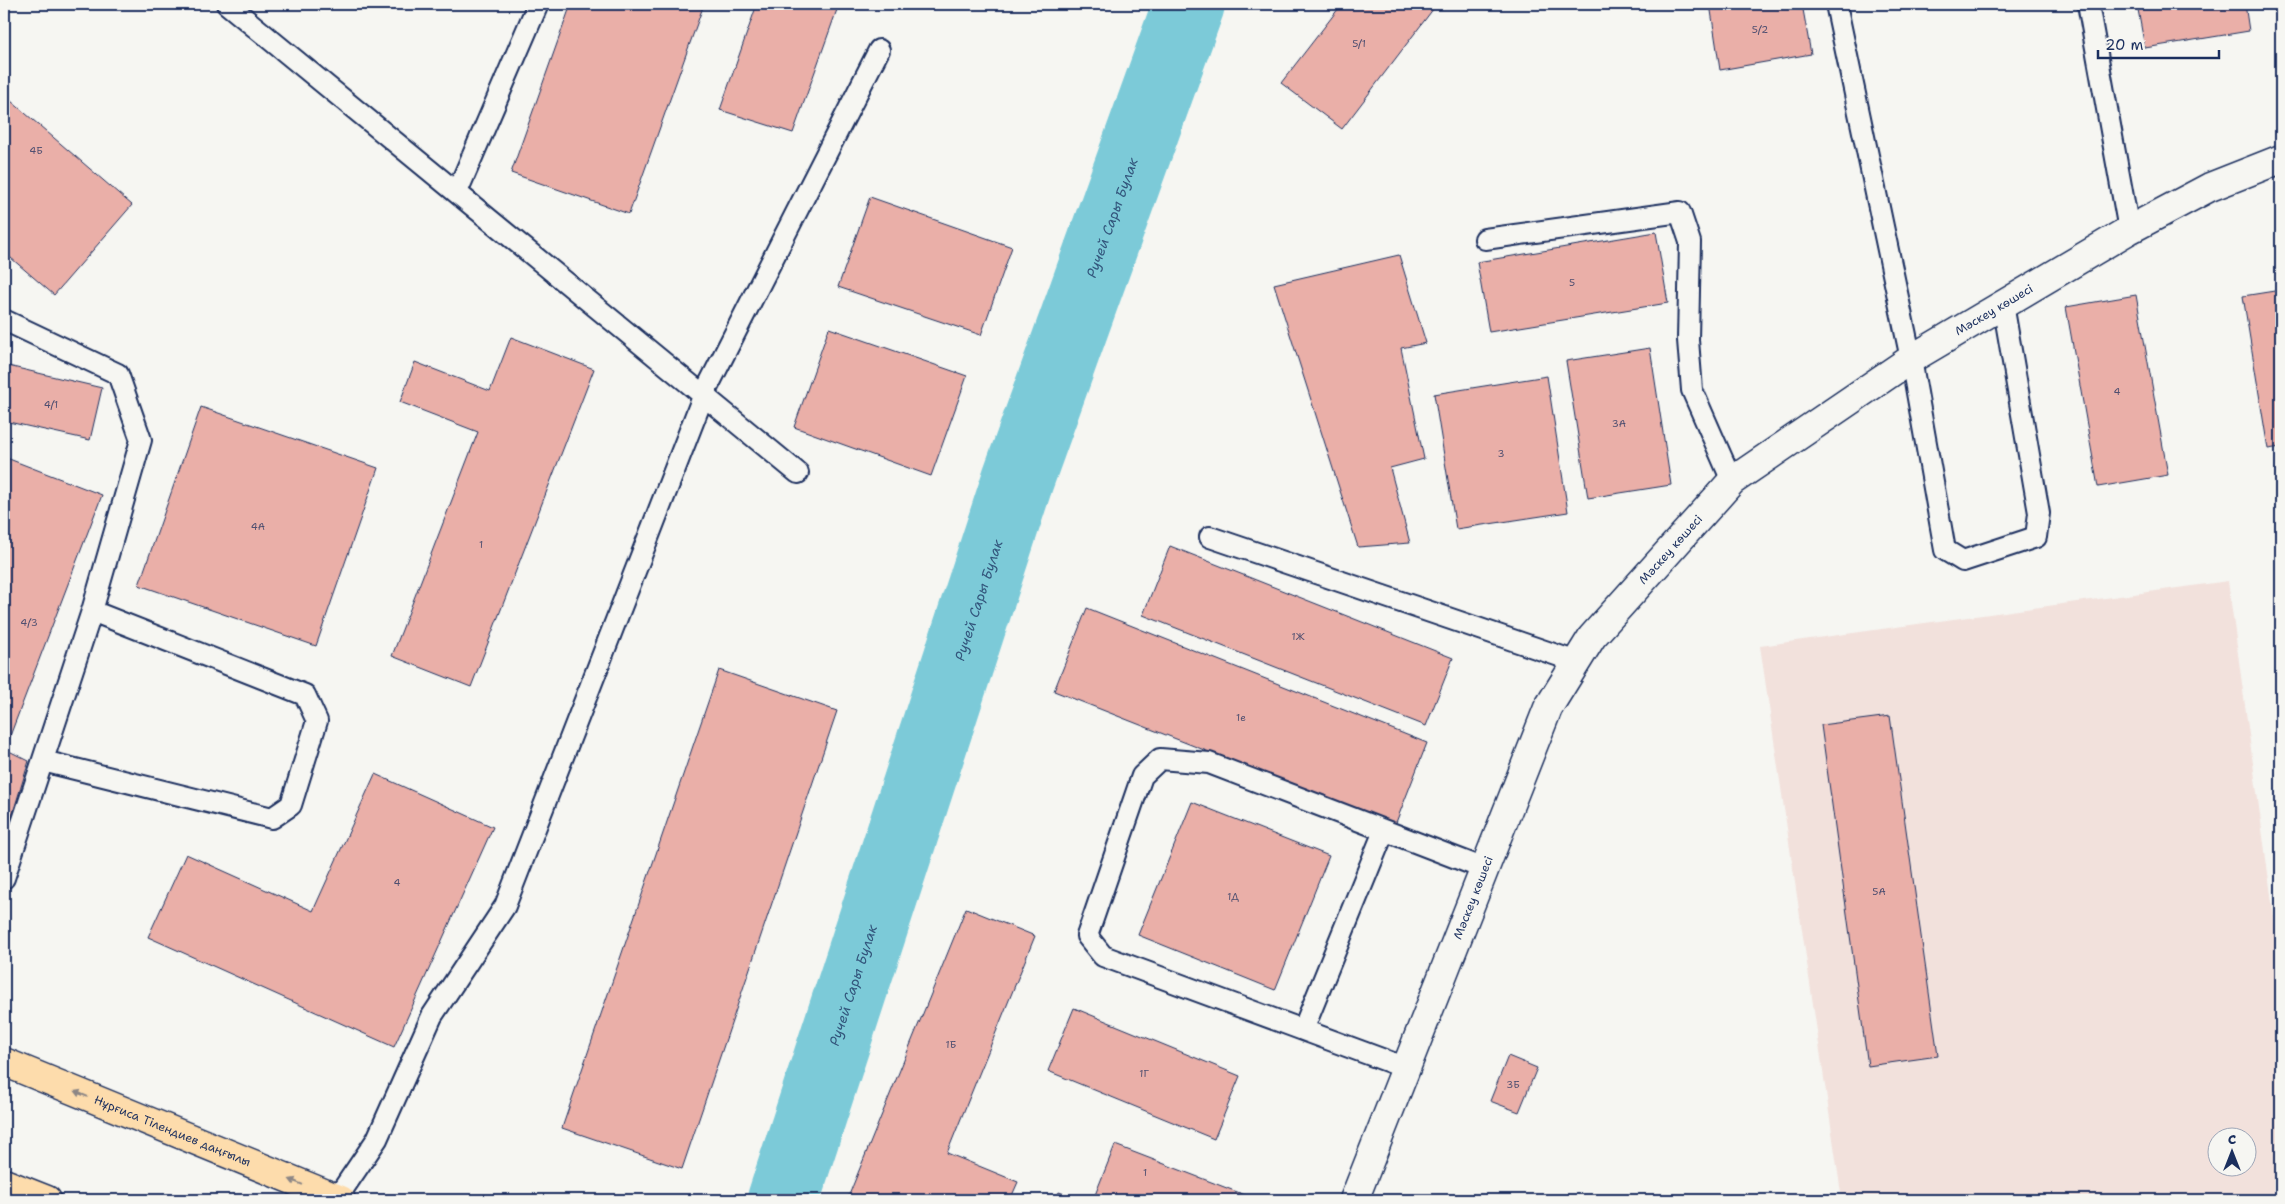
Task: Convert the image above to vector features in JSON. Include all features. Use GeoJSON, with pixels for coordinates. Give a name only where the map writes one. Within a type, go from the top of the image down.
{"type":"FeatureCollection","features":[{"type":"Feature","properties":{"kind":"main road","name":"Нұрғиса Тілендиев даңғылы"},"geometry":{"type":"LineString","coordinates":[[4,1062],[338,1200]]}},
{"type":"Feature","properties":{"kind":"main road"},"geometry":{"type":"LineString","coordinates":[[4,1183],[47,1200]]}},
{"type":"Feature","properties":{"kind":"street","name":"Мәскеу көшесі"},"geometry":{"type":"LineString","coordinates":[[1354,1200],[1548,708],[1592,637],[1732,482],[1911,359],[2128,230],[2210,187],[2281,160]]}},
{"type":"Feature","properties":{"kind":"lane"},"geometry":{"type":"LineString","coordinates":[[227,4],[798,473]]}},
{"type":"Feature","properties":{"kind":"lane"},"geometry":{"type":"LineString","coordinates":[[457,192],[538,4]]}},
{"type":"Feature","properties":{"kind":"lane"},"geometry":{"type":"LineString","coordinates":[[1836,4],[1911,359],[1944,550],[1963,561],[2036,537],[2039,513],[2004,304]]}},
{"type":"Feature","properties":{"kind":"lane"},"geometry":{"type":"LineString","coordinates":[[2088,4],[2128,230]]}},
{"type":"Feature","properties":{"kind":"lane"},"geometry":{"type":"LineString","coordinates":[[338,1200],[377,1139],[432,1016],[505,906],[704,394],[879,50]]}},
{"type":"Feature","properties":{"kind":"lane"},"geometry":{"type":"LineString","coordinates":[[1485,239],[1680,212],[1690,242],[1688,340],[1692,390],[1732,482]]}},
{"type":"Feature","properties":{"kind":"lane"},"geometry":{"type":"LineString","coordinates":[[4,320],[118,374],[141,440],[92,611],[4,878]]}},
{"type":"Feature","properties":{"kind":"lane"},"geometry":{"type":"LineString","coordinates":[[1210,537],[1577,662]]}},
{"type":"Feature","properties":{"kind":"lane"},"geometry":{"type":"LineString","coordinates":[[43,761],[272,818],[291,804],[317,721],[305,695],[92,611]]}},
{"type":"Feature","properties":{"kind":"lane"},"geometry":{"type":"LineString","coordinates":[[1406,1068],[1103,956],[1087,936],[1142,776],[1160,759],[1209,763],[1484,869]]}},
{"type":"Feature","properties":{"kind":"lane"},"geometry":{"type":"LineString","coordinates":[[1304,1030],[1384,831]]}},
{"type":"Feature","properties":{"kind":"shaded area"},"geometry":{"type":"Polygon","coordinates":[[[2228,581],[2281,968],[2281,1200],[1842,1200],[1760,646],[2228,581]]]}},
{"type":"Feature","properties":{"kind":"building"},"geometry":{"type":"Polygon","coordinates":[[[571,4],[704,4],[629,214],[511,173],[571,4]]]}},
{"type":"Feature","properties":{"kind":"building"},"geometry":{"type":"Polygon","coordinates":[[[757,4],[839,4],[793,133],[720,110],[757,4]]]}},
{"type":"Feature","properties":{"kind":"building"},"geometry":{"type":"Polygon","coordinates":[[[1342,4],[1437,4],[1342,129],[1281,83],[1342,4]]]}},
{"type":"Feature","properties":{"kind":"building"},"geometry":{"type":"Polygon","coordinates":[[[1710,4],[1802,4],[1811,54],[1720,70],[1710,4]]]}},
{"type":"Feature","properties":{"kind":"building"},"geometry":{"type":"Polygon","coordinates":[[[2137,4],[2245,4],[2249,31],[2145,48],[2137,4]]]}},
{"type":"Feature","properties":{"kind":"building"},"geometry":{"type":"Polygon","coordinates":[[[4,95],[132,205],[54,295],[4,252],[4,95]]]}},
{"type":"Feature","properties":{"kind":"building"},"geometry":{"type":"Polygon","coordinates":[[[870,197],[1012,247],[981,335],[838,287],[870,197]]]}},
{"type":"Feature","properties":{"kind":"building"},"geometry":{"type":"Polygon","coordinates":[[[1656,232],[1668,303],[1489,332],[1477,262],[1656,232]]]}},
{"type":"Feature","properties":{"kind":"building"},"geometry":{"type":"Polygon","coordinates":[[[1399,255],[1426,343],[1401,348],[1424,459],[1390,468],[1410,543],[1358,547],[1274,284],[1399,255]]]}},
{"type":"Feature","properties":{"kind":"building"},"geometry":{"type":"Polygon","coordinates":[[[2281,290],[2281,447],[2268,449],[2243,296],[2281,290]]]}},
{"type":"Feature","properties":{"kind":"building"},"geometry":{"type":"Polygon","coordinates":[[[2136,295],[2168,475],[2098,487],[2066,307],[2136,295]]]}},
{"type":"Feature","properties":{"kind":"building"},"geometry":{"type":"Polygon","coordinates":[[[829,328],[967,376],[931,476],[794,427],[829,328]]]}},
{"type":"Feature","properties":{"kind":"building"},"geometry":{"type":"Polygon","coordinates":[[[511,337],[594,369],[471,687],[392,656],[478,432],[400,402],[415,362],[490,391],[511,337]]]}},
{"type":"Feature","properties":{"kind":"building"},"geometry":{"type":"Polygon","coordinates":[[[1650,348],[1671,485],[1588,498],[1566,361],[1650,348]]]}},
{"type":"Feature","properties":{"kind":"building"},"geometry":{"type":"Polygon","coordinates":[[[4,365],[102,388],[90,440],[4,421],[4,365]]]}},
{"type":"Feature","properties":{"kind":"building"},"geometry":{"type":"Polygon","coordinates":[[[1547,376],[1568,512],[1456,529],[1434,394],[1547,376]]]}},
{"type":"Feature","properties":{"kind":"building"},"geometry":{"type":"Polygon","coordinates":[[[201,407],[378,468],[316,646],[139,585],[201,407]]]}},
{"type":"Feature","properties":{"kind":"building"},"geometry":{"type":"Polygon","coordinates":[[[4,457],[102,495],[5,749],[29,761],[7,832],[4,831],[4,457]]]}},
{"type":"Feature","properties":{"kind":"building"},"geometry":{"type":"Polygon","coordinates":[[[1170,546],[1453,658],[1426,726],[1143,615],[1170,546]]]}},
{"type":"Feature","properties":{"kind":"building"},"geometry":{"type":"Polygon","coordinates":[[[1087,608],[1427,743],[1395,825],[1054,691],[1087,608]]]}},
{"type":"Feature","properties":{"kind":"building"},"geometry":{"type":"Polygon","coordinates":[[[719,670],[837,711],[682,1169],[562,1128],[719,670]]]}},
{"type":"Feature","properties":{"kind":"building"},"geometry":{"type":"Polygon","coordinates":[[[1890,716],[1938,1056],[1868,1066],[1821,725],[1890,716]]]}},
{"type":"Feature","properties":{"kind":"building"},"geometry":{"type":"Polygon","coordinates":[[[375,774],[493,827],[394,1047],[148,937],[186,854],[313,911],[375,774]]]}},
{"type":"Feature","properties":{"kind":"building"},"geometry":{"type":"Polygon","coordinates":[[[1192,802],[1329,856],[1275,990],[1138,935],[1192,802]]]}},
{"type":"Feature","properties":{"kind":"building"},"geometry":{"type":"Polygon","coordinates":[[[966,908],[1035,936],[947,1153],[1018,1182],[1010,1200],[847,1200],[966,908]]]}},
{"type":"Feature","properties":{"kind":"building"},"geometry":{"type":"Polygon","coordinates":[[[1074,1008],[1240,1076],[1214,1139],[1048,1071],[1074,1008]]]}},
{"type":"Feature","properties":{"kind":"building"},"geometry":{"type":"Polygon","coordinates":[[[1508,1056],[1537,1068],[1519,1112],[1490,1101],[1508,1056]]]}},
{"type":"Feature","properties":{"kind":"building"},"geometry":{"type":"Polygon","coordinates":[[[1115,1145],[1258,1200],[1093,1200],[1115,1145]]]}},
{"type":"Feature","properties":{"kind":"building"},"geometry":{"type":"Polygon","coordinates":[[[1059,1192],[1080,1200],[1056,1200],[1059,1192]]]}},
{"type":"Feature","properties":{"kind":"waterway","name":"Ручей Сары Булак"},"geometry":{"type":"LineString","coordinates":[[783,1200],[1018,479],[1189,4]]}}]}
